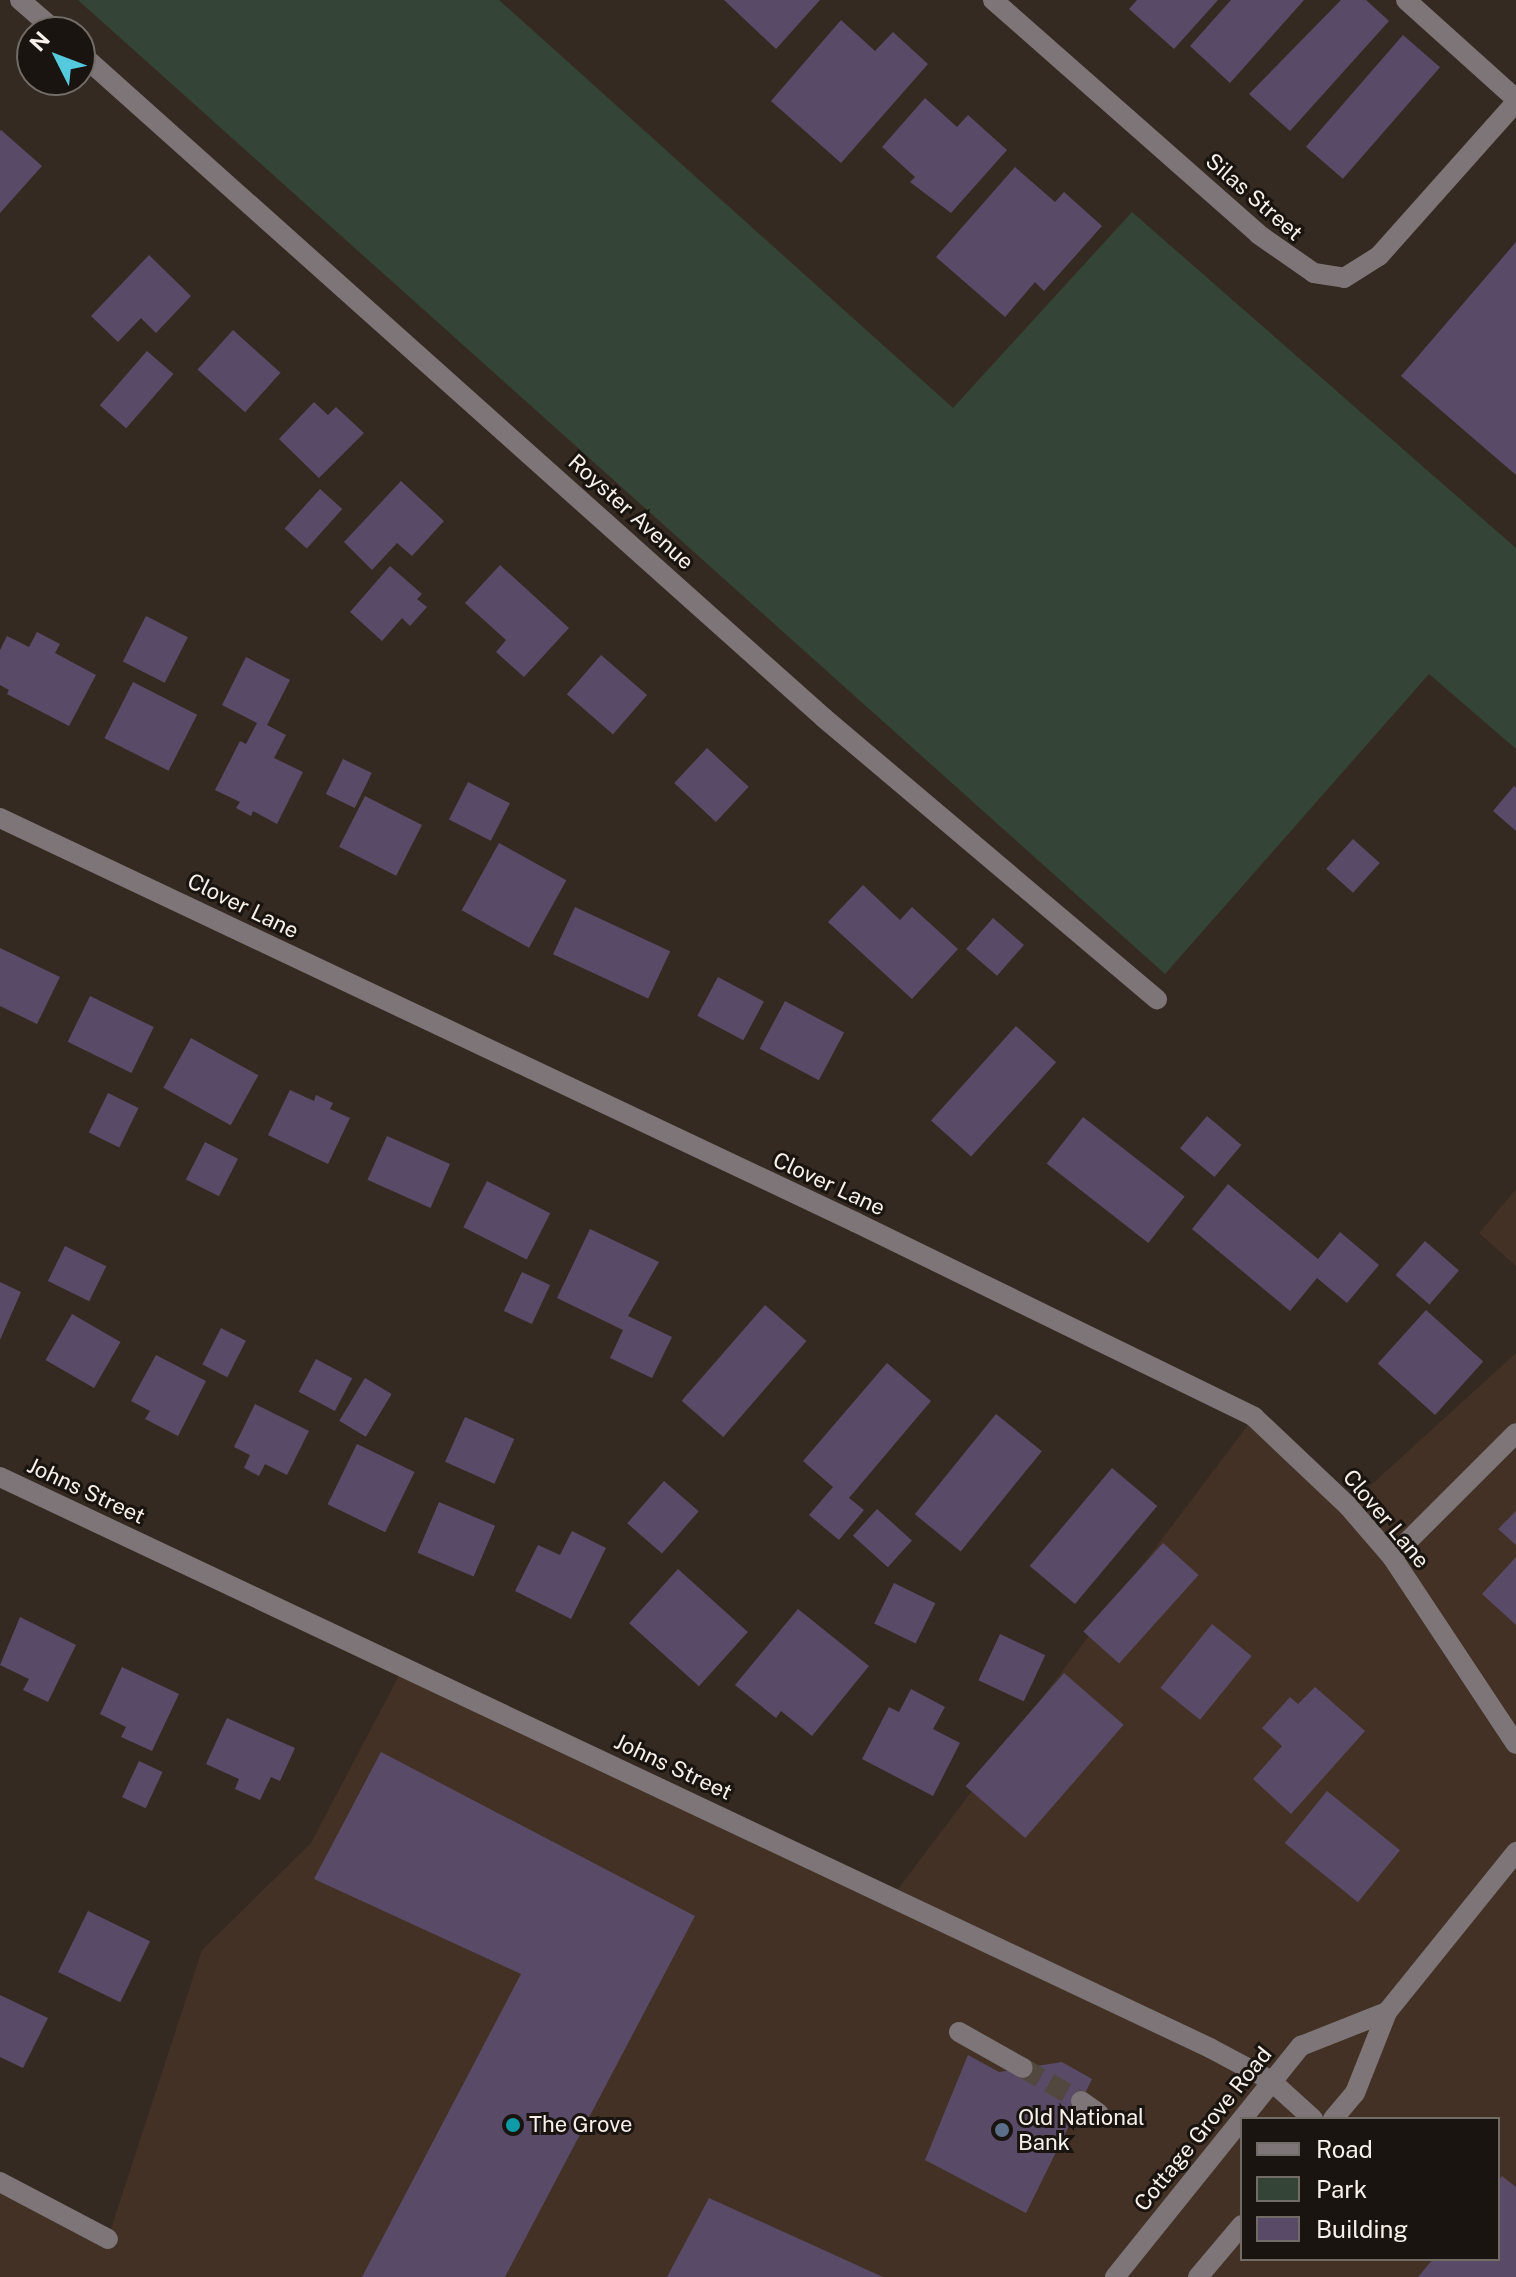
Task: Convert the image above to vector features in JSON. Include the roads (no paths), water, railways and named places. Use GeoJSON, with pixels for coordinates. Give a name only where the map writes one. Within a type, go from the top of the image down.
{"type":"FeatureCollection","features":[{"type":"Feature","properties":{"kind":"street"},"geometry":{"type":"LineString","coordinates":[[20,0],[38,16]]}},
{"type":"Feature","properties":{"kind":"street","name":"Silas Street"},"geometry":{"type":"LineString","coordinates":[[993,0],[1258,234],[1314,273],[1344,278],[1379,256],[1516,100]]}},
{"type":"Feature","properties":{"kind":"street"},"geometry":{"type":"LineString","coordinates":[[1406,0],[1516,100]]}},
{"type":"Feature","properties":{"kind":"street","name":"Royster Avenue"},"geometry":{"type":"LineString","coordinates":[[96,67],[824,718],[1157,999]]}},
{"type":"Feature","properties":{"kind":"street","name":"Clover Lane"},"geometry":{"type":"LineString","coordinates":[[0,818],[855,1222],[1254,1417],[1348,1506],[1392,1557],[1516,1744]]}},
{"type":"Feature","properties":{"kind":"street"},"geometry":{"type":"LineString","coordinates":[[1392,1557],[1516,1433]]}},
{"type":"Feature","properties":{"kind":"street","name":"Johns Street"},"geometry":{"type":"LineString","coordinates":[[0,1477],[1270,2080],[1311,2117]]}},
{"type":"Feature","properties":{"kind":"street","name":"Cottage Grove Road"},"geometry":{"type":"LineString","coordinates":[[1335,2117],[1355,2093],[1387,2012],[1516,1852]]}},
{"type":"Feature","properties":{"kind":"street","name":"Cottage Grove Road"},"geometry":{"type":"LineString","coordinates":[[1241,2117],[1301,2046],[1387,2012]]}},
{"type":"Feature","properties":{"kind":"street"},"geometry":{"type":"LineString","coordinates":[[959,2032],[1023,2068]]}},
{"type":"Feature","properties":{"kind":"street"},"geometry":{"type":"LineString","coordinates":[[1081,2101],[1098,2113]]}},
{"type":"Feature","properties":{"kind":"street","name":"Cottage Grove Road"},"geometry":{"type":"LineString","coordinates":[[1115,2277],[1240,2118]]}},
{"type":"Feature","properties":{"kind":"street"},"geometry":{"type":"LineString","coordinates":[[0,2182],[108,2239]]}},
{"type":"Feature","properties":{"kind":"street"},"geometry":{"type":"LineString","coordinates":[[1198,2277],[1240,2227]]}},
{"type":"Feature","properties":{"kind":"tunnel"},"geometry":{"type":"LineString","coordinates":[[1023,2068],[1081,2101]]}},
{"type":"Feature","properties":{"kind":"place","name":"The Grove"},"geometry":{"type":"Point","coordinates":[513,2125]}},
{"type":"Feature","properties":{"kind":"place","name":"Old National Bank"},"geometry":{"type":"Point","coordinates":[1002,2130]}}]}
